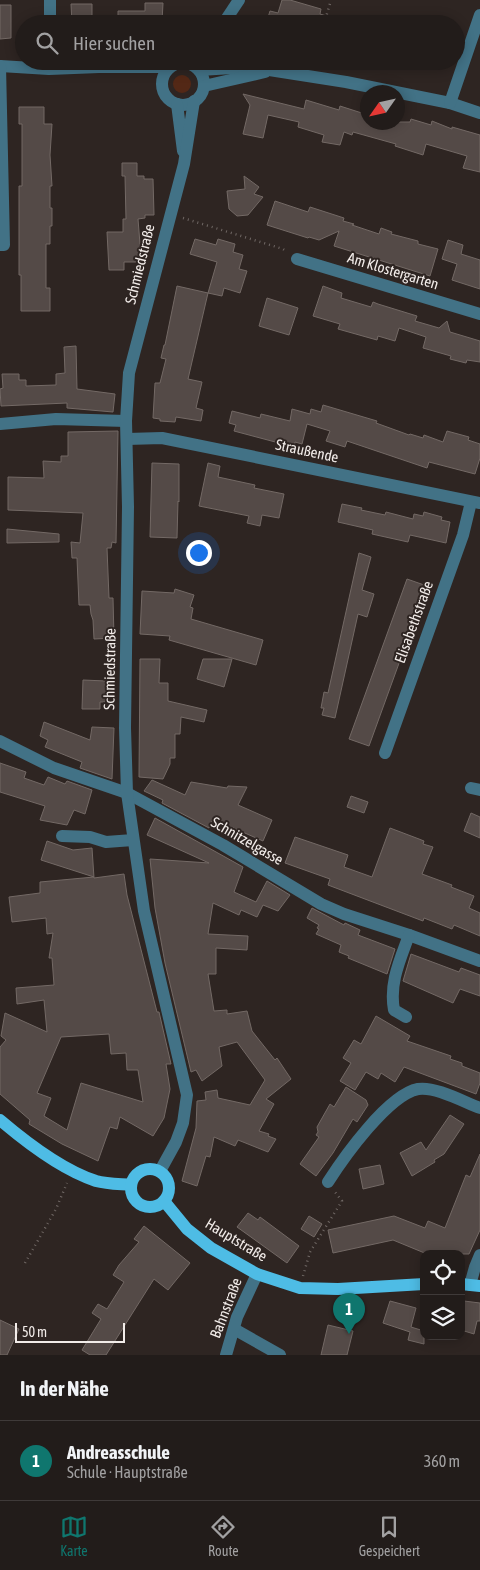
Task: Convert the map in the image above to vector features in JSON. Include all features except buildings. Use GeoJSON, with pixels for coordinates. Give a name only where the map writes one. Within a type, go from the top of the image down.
{"type":"FeatureCollection","features":[{"type":"Feature","properties":{"kind":"main road"},"geometry":{"type":"LineString","coordinates":[[0,1120],[35,1150],[74,1171],[96,1181],[131,1185]]}},
{"type":"Feature","properties":{"kind":"main road"},"geometry":{"type":"LineString","coordinates":[[149,1168],[160,1171],[169,1182],[169,1189],[164,1201],[154,1207],[142,1205],[133,1197],[131,1185],[133,1179],[142,1170],[149,1168]]}},
{"type":"Feature","properties":{"kind":"main road","name":"Hauptstraße"},"geometry":{"type":"LineString","coordinates":[[164,1201],[187,1229],[211,1248],[257,1274],[300,1288],[338,1290],[420,1284]]}},
{"type":"Feature","properties":{"kind":"street"},"geometry":{"type":"LineString","coordinates":[[50,0],[50,15]]}},
{"type":"Feature","properties":{"kind":"street"},"geometry":{"type":"LineString","coordinates":[[229,15],[237,3]]}},
{"type":"Feature","properties":{"kind":"street"},"geometry":{"type":"LineString","coordinates":[[465,58],[480,15]]}},
{"type":"Feature","properties":{"kind":"street"},"geometry":{"type":"LineString","coordinates":[[0,245],[4,245],[0,66],[15,66]]}},
{"type":"Feature","properties":{"kind":"street"},"geometry":{"type":"LineString","coordinates":[[144,70],[166,72],[169,70]]}},
{"type":"Feature","properties":{"kind":"street"},"geometry":{"type":"LineString","coordinates":[[166,72],[163,91],[171,101],[177,104],[189,104],[202,92],[204,86],[199,70]]}},
{"type":"Feature","properties":{"kind":"street"},"geometry":{"type":"LineString","coordinates":[[266,70],[346,82],[450,102],[480,113]]}},
{"type":"Feature","properties":{"kind":"street"},"geometry":{"type":"LineString","coordinates":[[450,102],[461,70]]}},
{"type":"Feature","properties":{"kind":"street"},"geometry":{"type":"LineString","coordinates":[[204,86],[269,71]]}},
{"type":"Feature","properties":{"kind":"street","name":"Schmiedstraße"},"geometry":{"type":"LineString","coordinates":[[160,1171],[176,1142],[183,1123],[187,1095],[144,911],[127,793],[125,728],[128,516],[126,421],[129,373],[184,164],[194,101]]}},
{"type":"Feature","properties":{"kind":"street","name":"Schmiedstraße"},"geometry":{"type":"LineString","coordinates":[[177,104],[184,164]]}},
{"type":"Feature","properties":{"kind":"street","name":"Am Klostergarten"},"geometry":{"type":"LineString","coordinates":[[296,259],[480,314]]}},
{"type":"Feature","properties":{"kind":"street"},"geometry":{"type":"LineString","coordinates":[[0,424],[56,419],[126,421]]}},
{"type":"Feature","properties":{"kind":"street","name":"Straußende"},"geometry":{"type":"LineString","coordinates":[[127,439],[162,438],[476,503]]}},
{"type":"Feature","properties":{"kind":"street","name":"Elisabethstraße"},"geometry":{"type":"LineString","coordinates":[[385,753],[476,503]]}},
{"type":"Feature","properties":{"kind":"street","name":"Schnitzelgasse"},"geometry":{"type":"LineString","coordinates":[[0,741],[54,768],[127,793],[223,844],[321,904],[344,914],[480,960]]}},
{"type":"Feature","properties":{"kind":"street"},"geometry":{"type":"LineString","coordinates":[[62,836],[90,837],[106,842],[133,840]]}},
{"type":"Feature","properties":{"kind":"street"},"geometry":{"type":"LineString","coordinates":[[406,1017],[394,1010],[391,995],[396,970],[409,935]]}},
{"type":"Feature","properties":{"kind":"street"},"geometry":{"type":"LineString","coordinates":[[328,1182],[343,1159],[376,1120],[401,1096],[419,1089],[442,1092],[480,1108]]}},
{"type":"Feature","properties":{"kind":"street"},"geometry":{"type":"LineString","coordinates":[[470,1285],[474,1267],[480,1256]]}},
{"type":"Feature","properties":{"kind":"street","name":"Bahnstraße"},"geometry":{"type":"LineString","coordinates":[[226,1355],[237,1317],[257,1274]]}},
{"type":"Feature","properties":{"kind":"street"},"geometry":{"type":"LineString","coordinates":[[234,1329],[280,1355]]}},
{"type":"Feature","properties":{"kind":"path"},"geometry":{"type":"LineString","coordinates":[[327,15],[331,0]]}},
{"type":"Feature","properties":{"kind":"path"},"geometry":{"type":"LineString","coordinates":[[170,214],[283,249],[296,259]]}},
{"type":"Feature","properties":{"kind":"path"},"geometry":{"type":"LineString","coordinates":[[25,1263],[56,1209],[70,1178]]}},
{"type":"Feature","properties":{"kind":"path"},"geometry":{"type":"LineString","coordinates":[[300,1288],[310,1252],[342,1201],[328,1182]]}},
{"type":"Feature","properties":{"kind":"shaded area"},"geometry":{"type":"Polygon","coordinates":[[[182,75],[188,78],[191,84],[188,90],[182,93],[176,90],[173,84],[176,78],[182,75]]]}},
{"type":"Feature","properties":{"kind":"place","name":"Andreasschule"},"geometry":{"type":"Point","coordinates":[349,1334]}}]}
